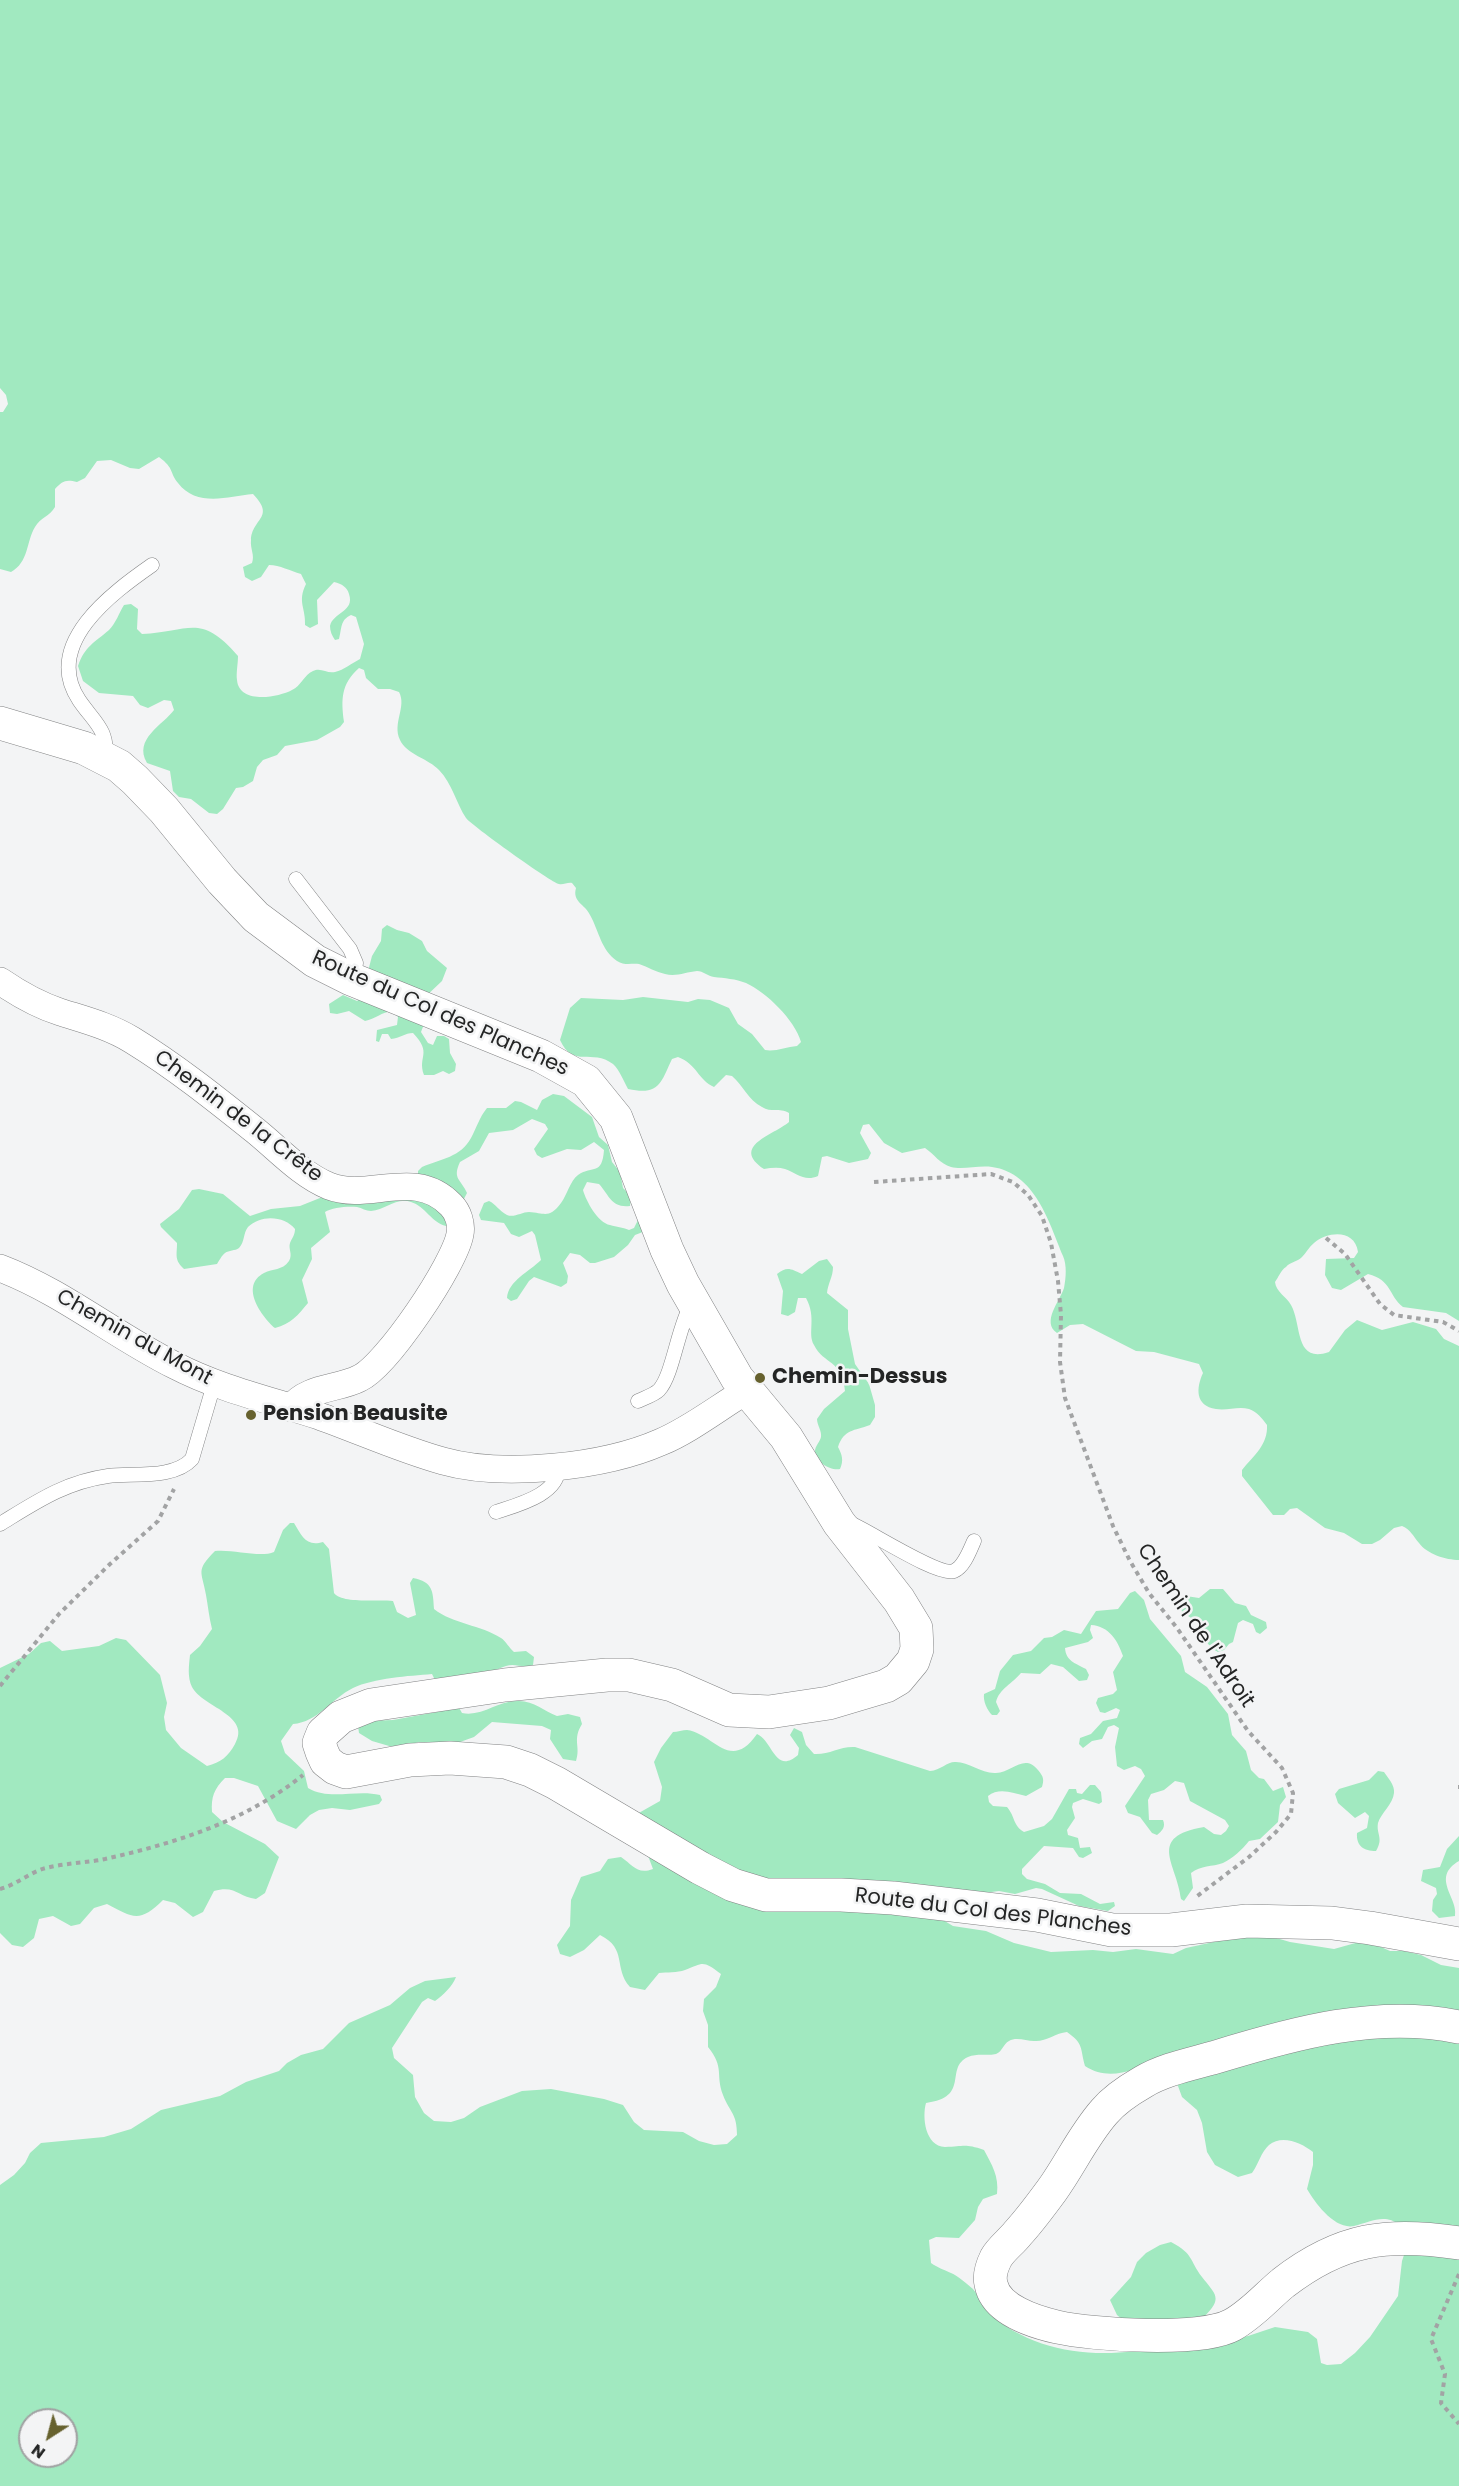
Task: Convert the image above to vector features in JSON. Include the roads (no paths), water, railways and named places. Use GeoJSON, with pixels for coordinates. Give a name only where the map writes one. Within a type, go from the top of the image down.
{"type":"FeatureCollection","features":[{"type":"Feature","properties":{"kind":"street","name":"Route du Col des Planches"},"geometry":{"type":"LineString","coordinates":[[0,723],[84,748],[105,757],[126,772],[147,792],[222,881],[256,917],[305,954],[353,980],[541,1056],[586,1081],[616,1118],[667,1250],[693,1301],[746,1391],[786,1437],[839,1523],[899,1600],[916,1628],[917,1649],[913,1661],[898,1678],[886,1686],[829,1703],[769,1712],[729,1710],[672,1685],[629,1675],[576,1677],[505,1685],[399,1700],[353,1711],[341,1717],[323,1733],[319,1743],[325,1758],[335,1768],[346,1772],[410,1760],[450,1758],[506,1762],[531,1770],[669,1851],[750,1892],[766,1895],[893,1898],[1037,1916],[1112,1930],[1171,1929],[1247,1921],[1332,1923],[1459,1944]]}},
{"type":"Feature","properties":{"kind":"street","name":"Chemin de la Crête"},"geometry":{"type":"LineString","coordinates":[[0,981],[33,1001],[100,1023],[130,1038],[205,1092],[308,1174],[329,1186],[352,1191],[391,1186],[415,1187],[442,1197],[455,1210],[461,1226],[456,1246],[437,1282],[386,1354],[363,1377],[303,1395],[291,1408]]}},
{"type":"Feature","properties":{"kind":"street","name":"Chemin du Mont"},"geometry":{"type":"LineString","coordinates":[[0,1268],[45,1288],[132,1342],[214,1384],[291,1408],[405,1450],[445,1462],[495,1468],[558,1466],[616,1457],[663,1442],[746,1391]]}},
{"type":"Feature","properties":{"kind":"street"},"geometry":{"type":"LineString","coordinates":[[1459,2027],[1415,2021],[1345,2024],[1259,2044],[1190,2064],[1144,2081],[1106,2109],[1093,2125],[1052,2189],[997,2257],[991,2269],[990,2283],[995,2295],[1014,2311],[1056,2327],[1100,2332],[1184,2334],[1212,2332],[1230,2326],[1311,2263],[1360,2243],[1410,2237],[1459,2243]]}},
{"type":"Feature","properties":{"kind":"lane"},"geometry":{"type":"LineString","coordinates":[[105,757],[106,742],[98,724],[73,690],[69,679],[69,659],[72,647],[83,627],[104,602],[152,565]]}},
{"type":"Feature","properties":{"kind":"lane"},"geometry":{"type":"LineString","coordinates":[[296,879],[350,950],[356,963],[353,980]]}},
{"type":"Feature","properties":{"kind":"lane"},"geometry":{"type":"LineString","coordinates":[[638,1401],[656,1393],[663,1383],[683,1322],[693,1301]]}},
{"type":"Feature","properties":{"kind":"lane"},"geometry":{"type":"LineString","coordinates":[[0,1524],[71,1484],[108,1476],[160,1472],[185,1467],[192,1459],[214,1384]]}},
{"type":"Feature","properties":{"kind":"lane"},"geometry":{"type":"LineString","coordinates":[[496,1512],[537,1496],[555,1481],[559,1474],[558,1466]]}},
{"type":"Feature","properties":{"kind":"lane"},"geometry":{"type":"LineString","coordinates":[[839,1523],[849,1523],[862,1528],[922,1562],[950,1572],[957,1570],[962,1564],[974,1541]]}},
{"type":"Feature","properties":{"kind":"place","name":"Chemin-Dessus"},"geometry":{"type":"Point","coordinates":[760,1378]}},
{"type":"Feature","properties":{"kind":"place","name":"Pension Beausite"},"geometry":{"type":"Point","coordinates":[251,1415]}}]}
